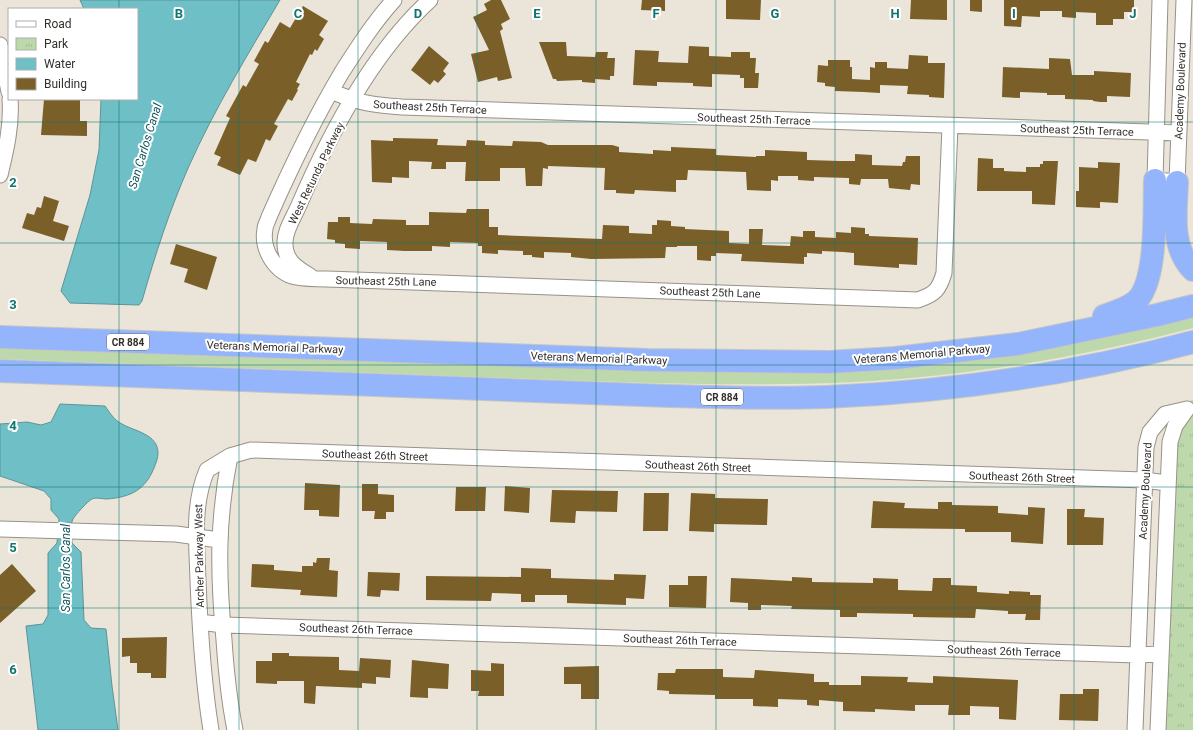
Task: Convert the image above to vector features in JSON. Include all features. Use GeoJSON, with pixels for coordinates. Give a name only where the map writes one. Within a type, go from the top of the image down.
{"type":"FeatureCollection","features":[{"type":"Feature","properties":{"kind":"highway"},"geometry":{"type":"LineString","coordinates":[[1055,336],[1128,307],[1136,302],[1144,291],[1152,261],[1155,180]]}},
{"type":"Feature","properties":{"kind":"highway"},"geometry":{"type":"LineString","coordinates":[[1177,182],[1176,213],[1178,244],[1187,264],[1193,270]]}},
{"type":"Feature","properties":{"kind":"highway","name":"Veterans Memorial Parkway"},"geometry":{"type":"LineString","coordinates":[[0,337],[648,360],[794,362],[895,358],[963,352],[1055,336],[1193,306]]}},
{"type":"Feature","properties":{"kind":"highway","name":"CR 884"},"geometry":{"type":"LineString","coordinates":[[0,371],[759,398],[864,395],[1012,380],[1077,369],[1193,342]]}},
{"type":"Feature","properties":{"kind":"highway"},"geometry":{"type":"LineString","coordinates":[[0,383],[280,393],[410,386]]}},
{"type":"Feature","properties":{"kind":"street","name":"West Retunda Parkway"},"geometry":{"type":"LineString","coordinates":[[314,278],[296,277],[283,272],[274,263],[266,244],[264,229],[301,145],[331,91],[366,34],[394,0]]}},
{"type":"Feature","properties":{"kind":"street","name":"West Retunda Parkway"},"geometry":{"type":"LineString","coordinates":[[314,278],[298,269],[287,257],[285,245],[286,235],[318,163],[353,101],[392,39],[430,0]]}},
{"type":"Feature","properties":{"kind":"street","name":"Academy Boulevard"},"geometry":{"type":"LineString","coordinates":[[1155,180],[1160,0]]}},
{"type":"Feature","properties":{"kind":"street","name":"Academy Boulevard"},"geometry":{"type":"LineString","coordinates":[[1177,182],[1184,0]]}},
{"type":"Feature","properties":{"kind":"street"},"geometry":{"type":"LineString","coordinates":[[0,45],[6,68],[8,84]]}},
{"type":"Feature","properties":{"kind":"street","name":"Southeast 25th Terrace"},"geometry":{"type":"LineString","coordinates":[[331,91],[353,101],[402,107],[1179,133]]}},
{"type":"Feature","properties":{"kind":"street"},"geometry":{"type":"LineString","coordinates":[[0,175],[6,151],[10,123],[10,100]]}},
{"type":"Feature","properties":{"kind":"street","name":"Southeast 25th Lane"},"geometry":{"type":"LineString","coordinates":[[314,278],[918,300],[931,295],[940,286],[944,273],[950,126]]}},
{"type":"Feature","properties":{"kind":"street"},"geometry":{"type":"LineString","coordinates":[[1155,180],[1177,182]]}},
{"type":"Feature","properties":{"kind":"street","name":"Academy Boulevard"},"geometry":{"type":"LineString","coordinates":[[1135,730],[1146,447],[1150,432],[1165,414],[1187,409],[1175,426],[1170,442],[1167,483],[1158,730]]}},
{"type":"Feature","properties":{"kind":"street","name":"Southeast 26th Street"},"geometry":{"type":"LineString","coordinates":[[230,456],[251,450],[1144,480],[1167,483]]}},
{"type":"Feature","properties":{"kind":"street","name":"Archer Parkway West"},"geometry":{"type":"LineString","coordinates":[[212,730],[203,671],[200,622],[197,500],[201,484],[207,470],[230,456]]}},
{"type":"Feature","properties":{"kind":"street","name":"Archer Parkway West"},"geometry":{"type":"LineString","coordinates":[[230,456],[223,494],[219,540],[223,625],[231,706],[235,730]]}},
{"type":"Feature","properties":{"kind":"street"},"geometry":{"type":"LineString","coordinates":[[0,529],[197,536],[219,540]]}},
{"type":"Feature","properties":{"kind":"street","name":"Southeast 26th Terrace"},"geometry":{"type":"LineString","coordinates":[[200,622],[223,625],[1138,655],[1160,654]]}},
{"type":"Feature","properties":{"kind":"green space"},"geometry":{"type":"Polygon","coordinates":[[[1193,316],[1193,328],[1110,348],[1026,364],[898,379],[808,384],[668,383],[0,359],[0,346],[775,372],[1039,349],[1096,339],[1193,316]]]}},
{"type":"Feature","properties":{"kind":"green space"},"geometry":{"type":"Polygon","coordinates":[[[1191,400],[1193,400],[1193,730],[1158,730],[1176,439],[1191,400]]]}},
{"type":"Feature","properties":{"kind":"water","name":"San Carlos Canal"},"geometry":{"type":"Polygon","coordinates":[[[80,0],[280,0],[244,61],[199,144],[169,215],[142,301],[139,305],[70,303],[61,291],[90,195],[99,150],[101,100],[138,100],[138,8],[84,8],[80,0]]]}},
{"type":"Feature","properties":{"kind":"water","name":"San Carlos Canal"},"geometry":{"type":"Polygon","coordinates":[[[60,404],[105,406],[112,416],[122,424],[150,437],[157,447],[157,459],[150,476],[142,487],[130,494],[116,498],[92,499],[76,514],[73,519],[71,531],[72,543],[81,552],[84,620],[91,628],[106,629],[118,730],[38,730],[26,626],[43,624],[48,615],[48,553],[57,543],[59,519],[51,510],[51,499],[44,491],[0,476],[0,424],[27,422],[41,425],[51,422],[60,404]]]}},
{"type":"Feature","properties":{"kind":"building"},"geometry":{"type":"Polygon","coordinates":[[[491,0],[501,0],[510,19],[501,24],[503,29],[500,31],[512,78],[498,81],[497,77],[478,82],[471,54],[489,50],[473,17],[487,10],[484,4],[491,0]]]}},
{"type":"Feature","properties":{"kind":"building"},"geometry":{"type":"Polygon","coordinates":[[[642,0],[665,0],[665,11],[641,10],[642,0]]]}},
{"type":"Feature","properties":{"kind":"building"},"geometry":{"type":"Polygon","coordinates":[[[726,0],[761,0],[760,20],[726,19],[726,0]]]}},
{"type":"Feature","properties":{"kind":"building"},"geometry":{"type":"Polygon","coordinates":[[[911,0],[947,0],[947,20],[910,19],[911,0]]]}},
{"type":"Feature","properties":{"kind":"building"},"geometry":{"type":"Polygon","coordinates":[[[970,0],[982,0],[982,12],[970,11],[970,0]]]}},
{"type":"Feature","properties":{"kind":"building"},"geometry":{"type":"Polygon","coordinates":[[[1004,0],[1134,0],[1134,12],[1124,12],[1124,19],[1113,19],[1113,25],[1096,25],[1096,13],[1076,12],[1076,18],[1062,17],[1062,11],[1040,11],[1040,17],[1022,16],[1021,27],[1004,26],[1004,0]]]}},
{"type":"Feature","properties":{"kind":"building"},"geometry":{"type":"Polygon","coordinates":[[[303,6],[328,21],[319,35],[324,39],[317,51],[315,49],[312,55],[310,54],[296,82],[300,84],[297,89],[298,90],[292,101],[288,99],[274,124],[278,126],[270,141],[266,139],[256,162],[248,159],[240,175],[217,165],[221,157],[214,154],[230,118],[226,116],[243,85],[246,87],[259,64],[254,61],[265,41],[268,43],[280,22],[290,28],[303,6]]]}},
{"type":"Feature","properties":{"kind":"building"},"geometry":{"type":"Polygon","coordinates":[[[539,42],[566,42],[567,56],[595,57],[596,52],[608,52],[607,58],[615,58],[614,76],[610,76],[610,80],[595,79],[595,83],[582,82],[582,80],[557,81],[556,79],[553,79],[539,42]]]}},
{"type":"Feature","properties":{"kind":"building"},"geometry":{"type":"Polygon","coordinates":[[[429,46],[449,63],[443,71],[446,74],[438,83],[434,80],[430,85],[411,70],[429,46]]]}},
{"type":"Feature","properties":{"kind":"building"},"geometry":{"type":"Polygon","coordinates":[[[689,46],[709,47],[709,56],[731,57],[731,52],[750,52],[750,58],[756,58],[755,73],[759,73],[758,88],[744,88],[744,78],[740,78],[740,75],[712,74],[712,87],[693,86],[693,83],[657,82],[657,86],[633,85],[635,50],[659,51],[658,62],[688,63],[689,46]]]}},
{"type":"Feature","properties":{"kind":"building"},"geometry":{"type":"Polygon","coordinates":[[[909,55],[928,56],[928,63],[945,63],[944,98],[929,97],[929,95],[907,94],[908,86],[880,85],[880,93],[835,91],[835,87],[825,86],[825,83],[817,82],[818,65],[828,66],[828,60],[850,60],[850,67],[852,67],[852,79],[870,80],[870,67],[875,68],[875,62],[887,62],[887,68],[908,69],[909,55]]]}},
{"type":"Feature","properties":{"kind":"building"},"geometry":{"type":"Polygon","coordinates":[[[1049,58],[1070,59],[1072,75],[1094,75],[1094,71],[1131,73],[1130,97],[1107,96],[1107,102],[1100,102],[1093,100],[1065,99],[1065,95],[1020,92],[1020,98],[1002,97],[1003,67],[1049,69],[1049,58]]]}},
{"type":"Feature","properties":{"kind":"building"},"geometry":{"type":"Polygon","coordinates":[[[44,100],[80,100],[80,121],[87,121],[87,136],[41,135],[44,100]]]}},
{"type":"Feature","properties":{"kind":"building"},"geometry":{"type":"Polygon","coordinates":[[[393,138],[438,139],[437,145],[466,146],[467,140],[485,141],[485,145],[512,146],[513,141],[541,142],[548,145],[612,145],[619,147],[619,152],[653,154],[653,150],[671,151],[671,147],[716,149],[716,155],[756,157],[765,156],[765,150],[807,152],[807,160],[855,161],[855,154],[872,155],[872,165],[902,166],[903,162],[905,162],[906,156],[920,156],[920,185],[911,184],[910,190],[889,188],[888,179],[861,179],[860,185],[849,184],[849,178],[814,177],[814,181],[798,180],[798,176],[778,176],[778,181],[771,180],[771,191],[747,190],[746,172],[688,170],[687,180],[676,180],[676,192],[635,190],[634,194],[616,193],[616,190],[604,190],[605,168],[548,166],[548,169],[543,168],[542,186],[526,186],[525,168],[500,168],[500,181],[465,181],[466,162],[446,162],[446,169],[431,169],[432,162],[409,161],[409,178],[392,177],[392,183],[372,182],[371,140],[393,141],[393,138]]]}},
{"type":"Feature","properties":{"kind":"building"},"geometry":{"type":"Polygon","coordinates":[[[978,158],[993,159],[993,168],[1004,168],[1004,171],[1026,172],[1026,167],[1040,167],[1040,164],[1043,164],[1043,161],[1058,161],[1055,205],[1032,204],[1032,191],[977,191],[978,158]]]}},
{"type":"Feature","properties":{"kind":"building"},"geometry":{"type":"Polygon","coordinates":[[[1098,162],[1120,163],[1118,203],[1100,202],[1100,208],[1076,207],[1076,191],[1079,191],[1079,167],[1098,168],[1098,162]]]}},
{"type":"Feature","properties":{"kind":"building"},"geometry":{"type":"Polygon","coordinates":[[[44,196],[59,201],[53,221],[69,226],[64,241],[22,228],[27,213],[34,215],[37,207],[41,208],[44,196]]]}},
{"type":"Feature","properties":{"kind":"building"},"geometry":{"type":"Polygon","coordinates":[[[467,209],[489,209],[489,227],[498,227],[498,235],[602,239],[603,225],[629,226],[629,233],[652,234],[652,225],[657,225],[657,220],[671,221],[671,226],[685,227],[685,229],[729,231],[729,243],[749,244],[749,229],[763,229],[762,245],[790,246],[791,236],[803,237],[803,231],[815,231],[815,237],[836,238],[836,232],[851,233],[851,227],[865,228],[865,234],[869,234],[869,236],[918,238],[917,265],[899,264],[899,268],[854,265],[854,253],[822,251],[822,254],[807,253],[807,257],[804,257],[804,264],[741,261],[742,254],[716,253],[716,256],[711,256],[711,261],[697,260],[697,246],[666,247],[665,258],[591,259],[571,257],[571,253],[544,252],[544,258],[532,257],[532,255],[523,255],[523,251],[498,250],[498,254],[482,253],[482,246],[478,246],[478,243],[450,242],[450,247],[432,246],[432,251],[405,251],[387,250],[387,242],[360,241],[360,249],[345,248],[345,244],[335,243],[335,240],[327,239],[328,222],[338,222],[338,217],[350,217],[350,223],[372,224],[373,219],[406,220],[406,225],[429,225],[429,212],[466,213],[467,209]]]}},
{"type":"Feature","properties":{"kind":"building"},"geometry":{"type":"Polygon","coordinates":[[[176,244],[217,257],[207,290],[184,282],[188,269],[170,264],[176,244]]]}},
{"type":"Feature","properties":{"kind":"building"},"geometry":{"type":"Polygon","coordinates":[[[305,483],[340,485],[339,517],[319,516],[319,510],[304,510],[305,483]]]}},
{"type":"Feature","properties":{"kind":"building"},"geometry":{"type":"Polygon","coordinates":[[[362,484],[378,484],[378,494],[394,495],[394,512],[386,512],[386,519],[374,519],[375,511],[362,511],[362,484]]]}},
{"type":"Feature","properties":{"kind":"building"},"geometry":{"type":"Polygon","coordinates":[[[505,486],[530,488],[529,513],[504,511],[505,486]]]}},
{"type":"Feature","properties":{"kind":"building"},"geometry":{"type":"Polygon","coordinates":[[[456,487],[486,487],[485,511],[455,511],[456,487]]]}},
{"type":"Feature","properties":{"kind":"building"},"geometry":{"type":"Polygon","coordinates":[[[552,490],[618,491],[617,512],[576,511],[575,523],[550,522],[552,490]]]}},
{"type":"Feature","properties":{"kind":"building"},"geometry":{"type":"Polygon","coordinates":[[[644,493],[669,493],[668,531],[643,531],[644,493]]]}},
{"type":"Feature","properties":{"kind":"building"},"geometry":{"type":"Polygon","coordinates":[[[691,493],[715,494],[715,498],[768,499],[767,525],[714,524],[714,532],[689,531],[691,493]]]}},
{"type":"Feature","properties":{"kind":"building"},"geometry":{"type":"Polygon","coordinates":[[[873,501],[905,503],[904,508],[938,509],[938,502],[952,502],[952,505],[998,506],[998,513],[1028,515],[1028,507],[1045,508],[1043,544],[1011,542],[1011,532],[965,532],[965,529],[871,528],[873,501]]]}},
{"type":"Feature","properties":{"kind":"building"},"geometry":{"type":"Polygon","coordinates":[[[1067,509],[1085,509],[1084,517],[1104,518],[1103,545],[1067,545],[1067,509]]]}},
{"type":"Feature","properties":{"kind":"building"},"geometry":{"type":"Polygon","coordinates":[[[317,558],[330,558],[329,570],[338,571],[337,597],[300,595],[301,590],[251,587],[252,564],[274,565],[274,570],[302,572],[302,566],[313,566],[313,562],[316,563],[317,558]]]}},
{"type":"Feature","properties":{"kind":"building"},"geometry":{"type":"Polygon","coordinates":[[[12,564],[36,591],[0,623],[0,575],[12,564]]]}},
{"type":"Feature","properties":{"kind":"building"},"geometry":{"type":"Polygon","coordinates":[[[521,568],[551,569],[551,578],[614,580],[614,574],[646,575],[644,599],[626,598],[626,605],[567,603],[567,595],[535,595],[535,602],[521,602],[521,594],[492,593],[491,601],[426,600],[426,576],[521,577],[521,568]]]}},
{"type":"Feature","properties":{"kind":"building"},"geometry":{"type":"Polygon","coordinates":[[[368,572],[400,573],[399,591],[381,590],[380,597],[367,596],[368,572]]]}},
{"type":"Feature","properties":{"kind":"building"},"geometry":{"type":"Polygon","coordinates":[[[688,576],[707,576],[706,608],[669,607],[669,585],[688,585],[688,576]]]}},
{"type":"Feature","properties":{"kind":"building"},"geometry":{"type":"Polygon","coordinates":[[[792,577],[812,578],[812,582],[873,583],[873,578],[898,579],[898,590],[932,591],[933,578],[951,578],[951,585],[977,586],[977,592],[1009,594],[1009,591],[1030,592],[1030,595],[1041,595],[1040,620],[1025,620],[1026,614],[1008,614],[1008,611],[976,609],[975,618],[913,617],[913,614],[857,613],[857,617],[840,617],[840,610],[791,609],[792,606],[761,605],[761,610],[748,610],[748,603],[730,602],[731,578],[792,581],[792,577]]]}},
{"type":"Feature","properties":{"kind":"building"},"geometry":{"type":"Polygon","coordinates":[[[167,637],[166,678],[151,678],[151,673],[137,673],[137,663],[130,663],[130,656],[122,657],[122,638],[167,637]]]}},
{"type":"Feature","properties":{"kind":"building"},"geometry":{"type":"Polygon","coordinates":[[[272,653],[289,653],[289,656],[339,657],[339,670],[359,671],[360,658],[391,660],[390,678],[376,677],[376,684],[362,683],[362,688],[316,686],[315,704],[304,703],[304,681],[277,681],[277,684],[256,683],[256,661],[272,661],[272,653]]]}},
{"type":"Feature","properties":{"kind":"building"},"geometry":{"type":"Polygon","coordinates":[[[412,660],[449,664],[448,689],[428,688],[428,698],[410,697],[412,660]]]}},
{"type":"Feature","properties":{"kind":"building"},"geometry":{"type":"Polygon","coordinates":[[[491,663],[504,664],[504,696],[478,696],[479,691],[471,691],[471,670],[491,671],[491,663]]]}},
{"type":"Feature","properties":{"kind":"building"},"geometry":{"type":"Polygon","coordinates":[[[599,666],[599,699],[581,699],[581,684],[564,684],[564,667],[599,666]]]}},
{"type":"Feature","properties":{"kind":"building"},"geometry":{"type":"Polygon","coordinates":[[[676,669],[723,669],[723,677],[754,678],[755,670],[814,674],[814,682],[829,682],[829,685],[861,685],[861,676],[908,677],[907,682],[933,683],[933,676],[1018,680],[1016,720],[999,719],[999,707],[970,706],[970,715],[948,715],[949,705],[915,705],[915,711],[875,709],[875,712],[843,711],[843,702],[819,700],[819,706],[807,705],[807,700],[778,699],[778,707],[753,706],[753,699],[715,699],[715,695],[669,694],[669,691],[657,690],[658,673],[675,673],[676,669]]]}},
{"type":"Feature","properties":{"kind":"building"},"geometry":{"type":"Polygon","coordinates":[[[1083,689],[1099,689],[1098,721],[1059,720],[1060,694],[1083,694],[1083,689]]]}}]}
